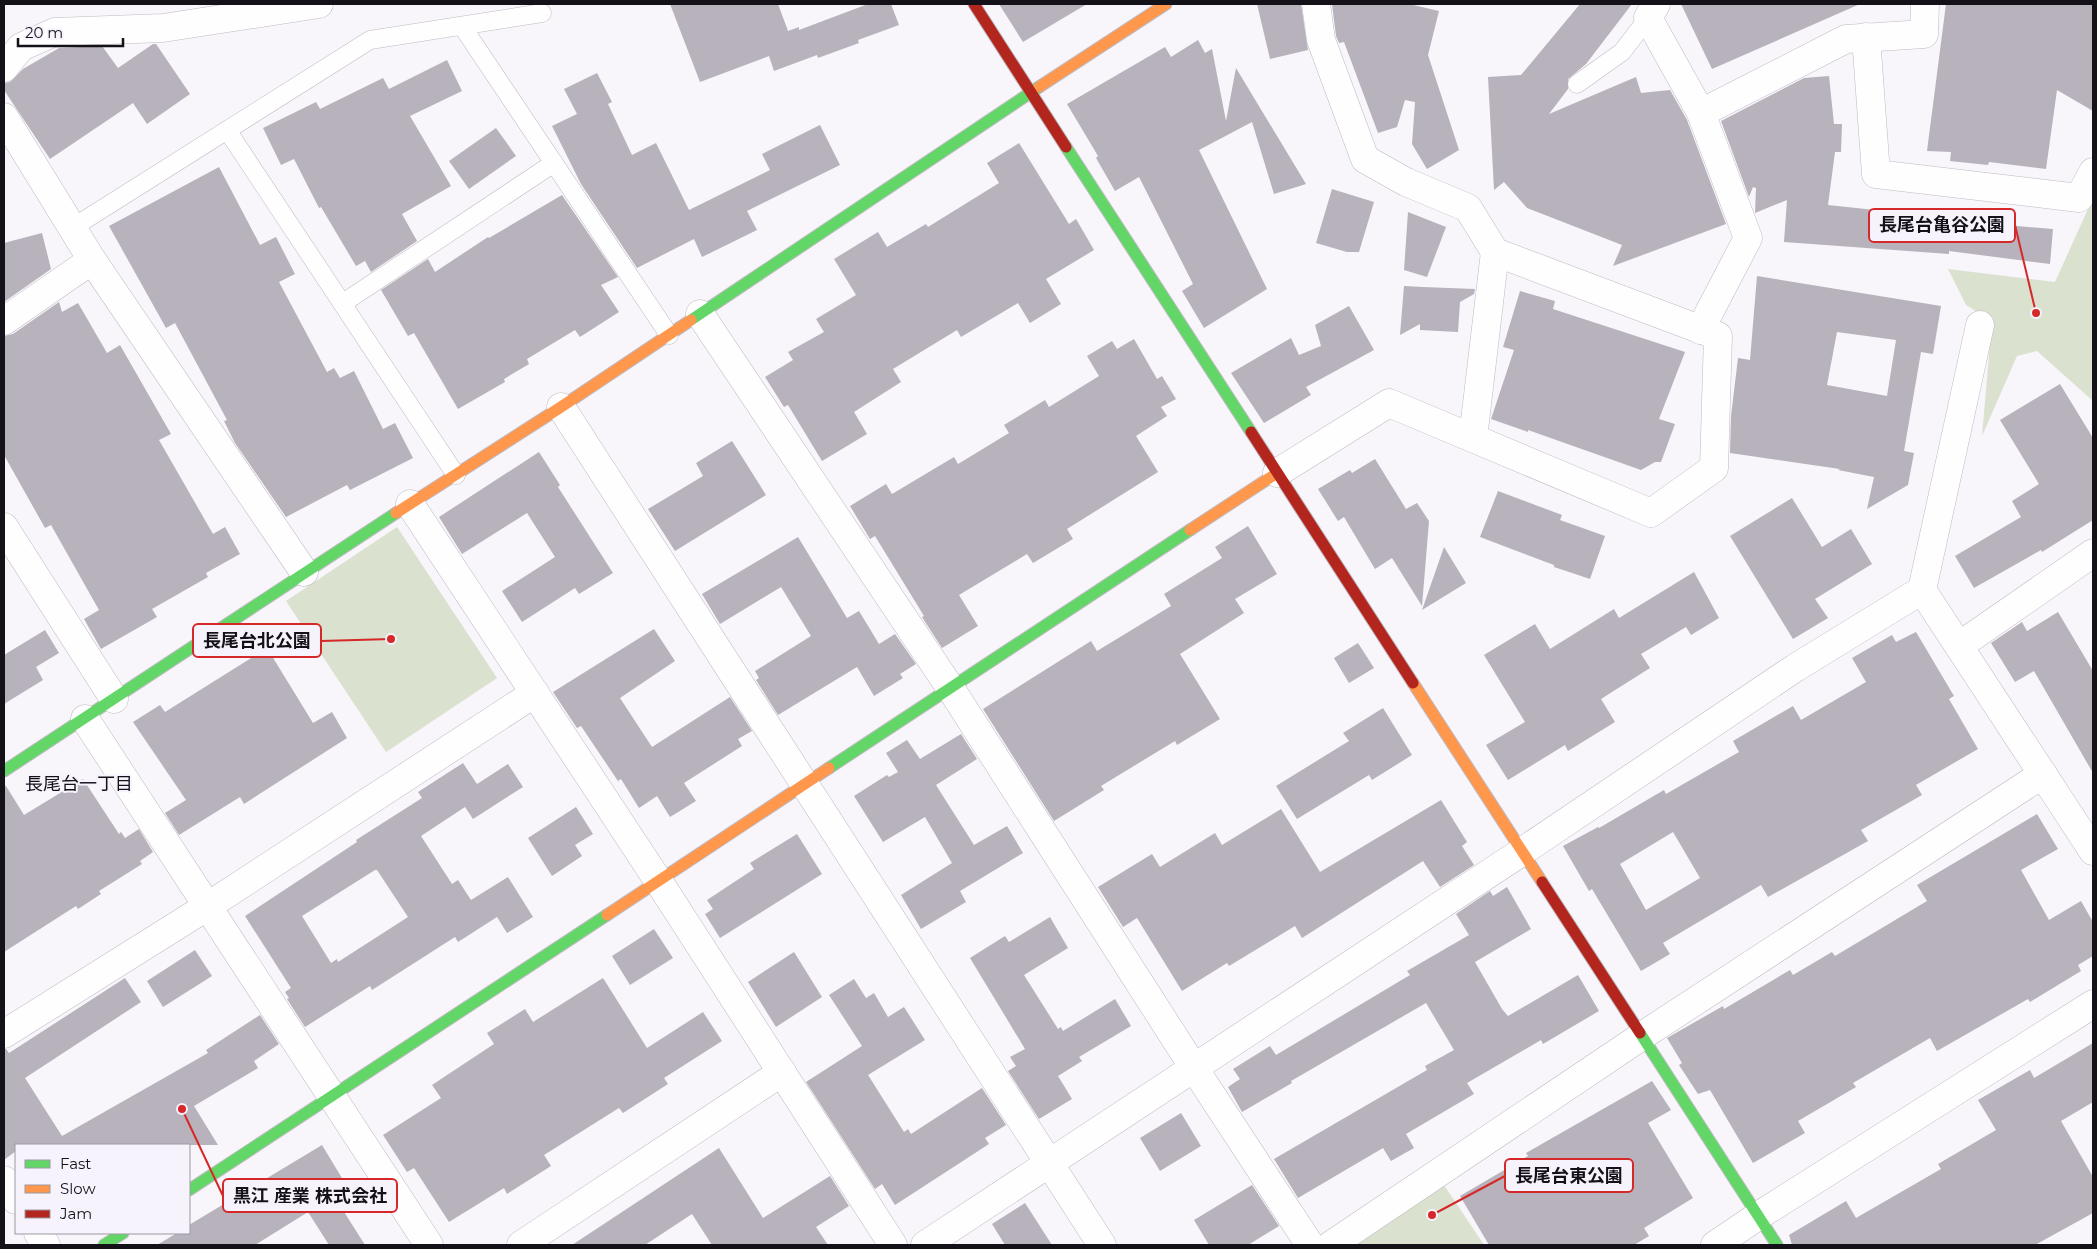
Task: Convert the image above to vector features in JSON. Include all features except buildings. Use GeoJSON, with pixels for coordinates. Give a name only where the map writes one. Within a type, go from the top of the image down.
{"type":"FeatureCollection","features":[{"type":"Feature","properties":{"kind":"street"},"geometry":{"type":"LineString","coordinates":[[4,68],[21,48],[55,32],[163,28],[319,4]]}},
{"type":"Feature","properties":{"kind":"street"},"geometry":{"type":"LineString","coordinates":[[974,4],[1777,1245]]}},
{"type":"Feature","properties":{"kind":"street"},"geometry":{"type":"LineString","coordinates":[[4,771],[304,572],[561,407],[1031,92],[1166,4]]}},
{"type":"Feature","properties":{"kind":"street"},"geometry":{"type":"LineString","coordinates":[[190,1189],[1277,474],[1389,403],[1651,513],[1714,468],[1718,336],[1495,252],[1468,208],[1406,182],[1365,159],[1322,40],[1316,4]]}},
{"type":"Feature","properties":{"kind":"street"},"geometry":{"type":"LineString","coordinates":[[1701,113],[1846,39],[1924,34],[1924,4]]}},
{"type":"Feature","properties":{"kind":"street"},"geometry":{"type":"LineString","coordinates":[[1652,11],[1701,113],[1748,238],[1700,330]]}},
{"type":"Feature","properties":{"kind":"street"},"geometry":{"type":"LineString","coordinates":[[1866,37],[1876,174],[2079,198],[2093,172]]}},
{"type":"Feature","properties":{"kind":"street"},"geometry":{"type":"LineString","coordinates":[[4,117],[92,260],[304,572]]}},
{"type":"Feature","properties":{"kind":"street"},"geometry":{"type":"LineString","coordinates":[[1474,438],[1495,252]]}},
{"type":"Feature","properties":{"kind":"street"},"geometry":{"type":"LineString","coordinates":[[4,320],[92,260]]}},
{"type":"Feature","properties":{"kind":"street"},"geometry":{"type":"LineString","coordinates":[[700,314],[951,689],[1310,1245]]}},
{"type":"Feature","properties":{"kind":"street"},"geometry":{"type":"LineString","coordinates":[[1980,325],[1922,590],[2093,851]]}},
{"type":"Feature","properties":{"kind":"street"},"geometry":{"type":"LineString","coordinates":[[561,407],[1102,1245]]}},
{"type":"Feature","properties":{"kind":"street"},"geometry":{"type":"LineString","coordinates":[[410,504],[659,882],[893,1245]]}},
{"type":"Feature","properties":{"kind":"street"},"geometry":{"type":"LineString","coordinates":[[4,527],[114,699]]}},
{"type":"Feature","properties":{"kind":"street"},"geometry":{"type":"LineString","coordinates":[[1959,646],[2093,553]]}},
{"type":"Feature","properties":{"kind":"street"},"geometry":{"type":"LineString","coordinates":[[925,1245],[1795,668],[1922,590]]}},
{"type":"Feature","properties":{"kind":"street"},"geometry":{"type":"LineString","coordinates":[[4,1034],[208,906],[535,693]]}},
{"type":"Feature","properties":{"kind":"street"},"geometry":{"type":"LineString","coordinates":[[85,719],[429,1245]]}},
{"type":"Feature","properties":{"kind":"street"},"geometry":{"type":"LineString","coordinates":[[1330,1245],[1642,1036],[2043,774]]}},
{"type":"Feature","properties":{"kind":"street"},"geometry":{"type":"LineString","coordinates":[[1715,1245],[2093,1004]]}},
{"type":"Feature","properties":{"kind":"street"},"geometry":{"type":"LineString","coordinates":[[521,1245],[782,1072]]}},
{"type":"Feature","properties":{"kind":"street"},"geometry":{"type":"LineString","coordinates":[[4,1180],[15,1198]]}},
{"type":"Feature","properties":{"kind":"street"},"geometry":{"type":"LineString","coordinates":[[39,1234],[46,1245]]}},
{"type":"Feature","properties":{"kind":"street"},"geometry":{"type":"LineString","coordinates":[[104,1245],[121,1234]]}},
{"type":"Feature","properties":{"kind":"lane"},"geometry":{"type":"LineString","coordinates":[[1577,84],[1622,52],[1652,11]]}},
{"type":"Feature","properties":{"kind":"lane"},"geometry":{"type":"LineString","coordinates":[[72,228],[370,40],[542,13]]}},
{"type":"Feature","properties":{"kind":"lane"},"geometry":{"type":"LineString","coordinates":[[462,26],[669,335]]}},
{"type":"Feature","properties":{"kind":"lane"},"geometry":{"type":"LineString","coordinates":[[228,130],[456,474]]}},
{"type":"Feature","properties":{"kind":"lane"},"geometry":{"type":"LineString","coordinates":[[343,303],[554,163]]}},
{"type":"Feature","properties":{"kind":"green space"},"geometry":{"type":"Polygon","coordinates":[[[2093,198],[2093,401],[2037,351],[2017,356],[1982,436],[1992,321],[1966,305],[1948,269],[2055,282],[2093,198]]]}},
{"type":"Feature","properties":{"kind":"green space"},"geometry":{"type":"Polygon","coordinates":[[[397,527],[497,678],[386,752],[286,601],[397,527]]]}},
{"type":"Feature","properties":{"kind":"green space"},"geometry":{"type":"Polygon","coordinates":[[[1444,1185],[1484,1245],[1355,1245],[1444,1185]]]}},
{"type":"Feature","properties":{"kind":"traffic: fast"},"geometry":{"type":"LineString","coordinates":[[691,320],[1039,87]]}},
{"type":"Feature","properties":{"kind":"traffic: fast"},"geometry":{"type":"LineString","coordinates":[[1066,147],[1251,432]]}},
{"type":"Feature","properties":{"kind":"traffic: fast"},"geometry":{"type":"LineString","coordinates":[[4,771],[396,513]]}},
{"type":"Feature","properties":{"kind":"traffic: fast"},"geometry":{"type":"LineString","coordinates":[[829,768],[1190,530]]}},
{"type":"Feature","properties":{"kind":"traffic: fast"},"geometry":{"type":"LineString","coordinates":[[190,1189],[607,915]]}},
{"type":"Feature","properties":{"kind":"traffic: fast"},"geometry":{"type":"LineString","coordinates":[[1640,1033],[1777,1245]]}},
{"type":"Feature","properties":{"kind":"traffic: fast"},"geometry":{"type":"LineString","coordinates":[[104,1245],[121,1234]]}},
{"type":"Feature","properties":{"kind":"traffic: slow"},"geometry":{"type":"LineString","coordinates":[[1039,87],[1166,4]]}},
{"type":"Feature","properties":{"kind":"traffic: slow"},"geometry":{"type":"LineString","coordinates":[[396,513],[561,407],[691,320]]}},
{"type":"Feature","properties":{"kind":"traffic: slow"},"geometry":{"type":"LineString","coordinates":[[1190,530],[1277,473]]}},
{"type":"Feature","properties":{"kind":"traffic: slow"},"geometry":{"type":"LineString","coordinates":[[1413,683],[1542,882]]}},
{"type":"Feature","properties":{"kind":"traffic: slow"},"geometry":{"type":"LineString","coordinates":[[607,915],[829,768]]}},
{"type":"Feature","properties":{"kind":"traffic: jam"},"geometry":{"type":"LineString","coordinates":[[974,4],[1066,147]]}},
{"type":"Feature","properties":{"kind":"traffic: jam"},"geometry":{"type":"LineString","coordinates":[[1251,432],[1413,683]]}},
{"type":"Feature","properties":{"kind":"traffic: jam"},"geometry":{"type":"LineString","coordinates":[[1542,882],[1640,1033]]}},
{"type":"Feature","properties":{"kind":"place","name":"長尾台亀谷公園"},"geometry":{"type":"Point","coordinates":[2036,313]}},
{"type":"Feature","properties":{"kind":"place","name":"長尾台北公園"},"geometry":{"type":"Point","coordinates":[391,639]}},
{"type":"Feature","properties":{"kind":"place","name":"黒江 産業 株式会社"},"geometry":{"type":"Point","coordinates":[182,1109]}},
{"type":"Feature","properties":{"kind":"place","name":"長尾台東公園"},"geometry":{"type":"Point","coordinates":[1432,1215]}},
{"type":"Feature","properties":{"kind":"district","name":"長尾台一丁目"},"geometry":{"type":"Point","coordinates":[79,784]}}]}
